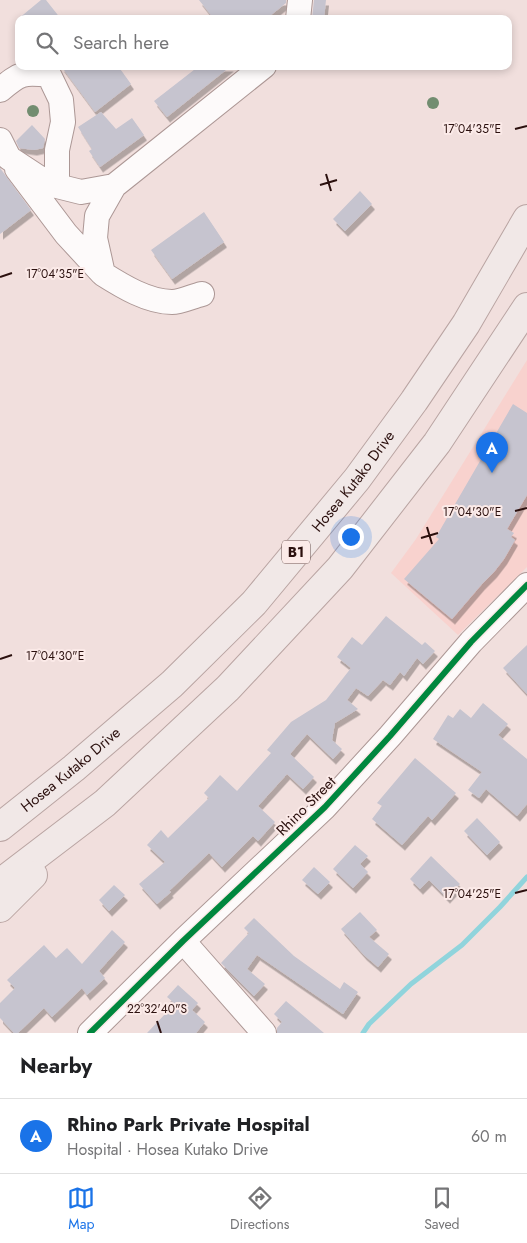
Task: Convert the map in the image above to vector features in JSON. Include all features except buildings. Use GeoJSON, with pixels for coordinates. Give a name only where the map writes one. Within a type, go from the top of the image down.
{"type":"FeatureCollection","features":[{"type":"Feature","properties":{"kind":"main road","name":"Hosea Kutako Drive"},"geometry":{"type":"LineString","coordinates":[[0,827],[74,768],[165,690],[254,603],[357,479],[414,401],[466,324],[527,219]]}},
{"type":"Feature","properties":{"kind":"main road"},"geometry":{"type":"LineString","coordinates":[[0,908],[105,803],[228,688],[340,568],[437,442],[527,307]]}},
{"type":"Feature","properties":{"kind":"main road"},"geometry":{"type":"LineString","coordinates":[[0,882],[105,803]]}},
{"type":"Feature","properties":{"kind":"street"},"geometry":{"type":"LineString","coordinates":[[298,15],[300,0]]}},
{"type":"Feature","properties":{"kind":"street"},"geometry":{"type":"LineString","coordinates":[[103,274],[95,238],[97,216],[114,186],[259,70]]}},
{"type":"Feature","properties":{"kind":"street"},"geometry":{"type":"LineString","coordinates":[[0,90],[16,77],[31,73],[49,75],[61,100],[63,122],[58,150],[56,186]]}},
{"type":"Feature","properties":{"kind":"street"},"geometry":{"type":"LineString","coordinates":[[5,149],[38,177],[56,186],[81,192],[114,186]]}},
{"type":"Feature","properties":{"kind":"street"},"geometry":{"type":"LineString","coordinates":[[5,149],[66,234],[103,274],[125,288],[149,298],[173,302],[202,294]]}},
{"type":"Feature","properties":{"kind":"street"},"geometry":{"type":"LineString","coordinates":[[502,346],[527,331]]}},
{"type":"Feature","properties":{"kind":"street","name":"Rhino Street"},"geometry":{"type":"LineString","coordinates":[[90,1033],[183,941],[325,807],[390,736],[471,642],[527,585]]}},
{"type":"Feature","properties":{"kind":"street"},"geometry":{"type":"LineString","coordinates":[[183,941],[264,1033]]}},
{"type":"Feature","properties":{"kind":"shaded area"},"geometry":{"type":"Polygon","coordinates":[[[527,360],[527,567],[458,635],[391,573],[416,539],[527,360]]]}},
{"type":"Feature","properties":{"kind":"waterway"},"geometry":{"type":"LineString","coordinates":[[363,1033],[369,1024],[411,984],[462,945],[527,877]]}},
{"type":"Feature","properties":{"kind":"cycle path"},"geometry":{"type":"LineString","coordinates":[[90,1033],[183,941],[325,807],[390,736],[471,642],[527,585]]}},
{"type":"Feature","properties":{"kind":"place","name":"Rhino Park Private Hospital"},"geometry":{"type":"Point","coordinates":[492,473]}}]}
